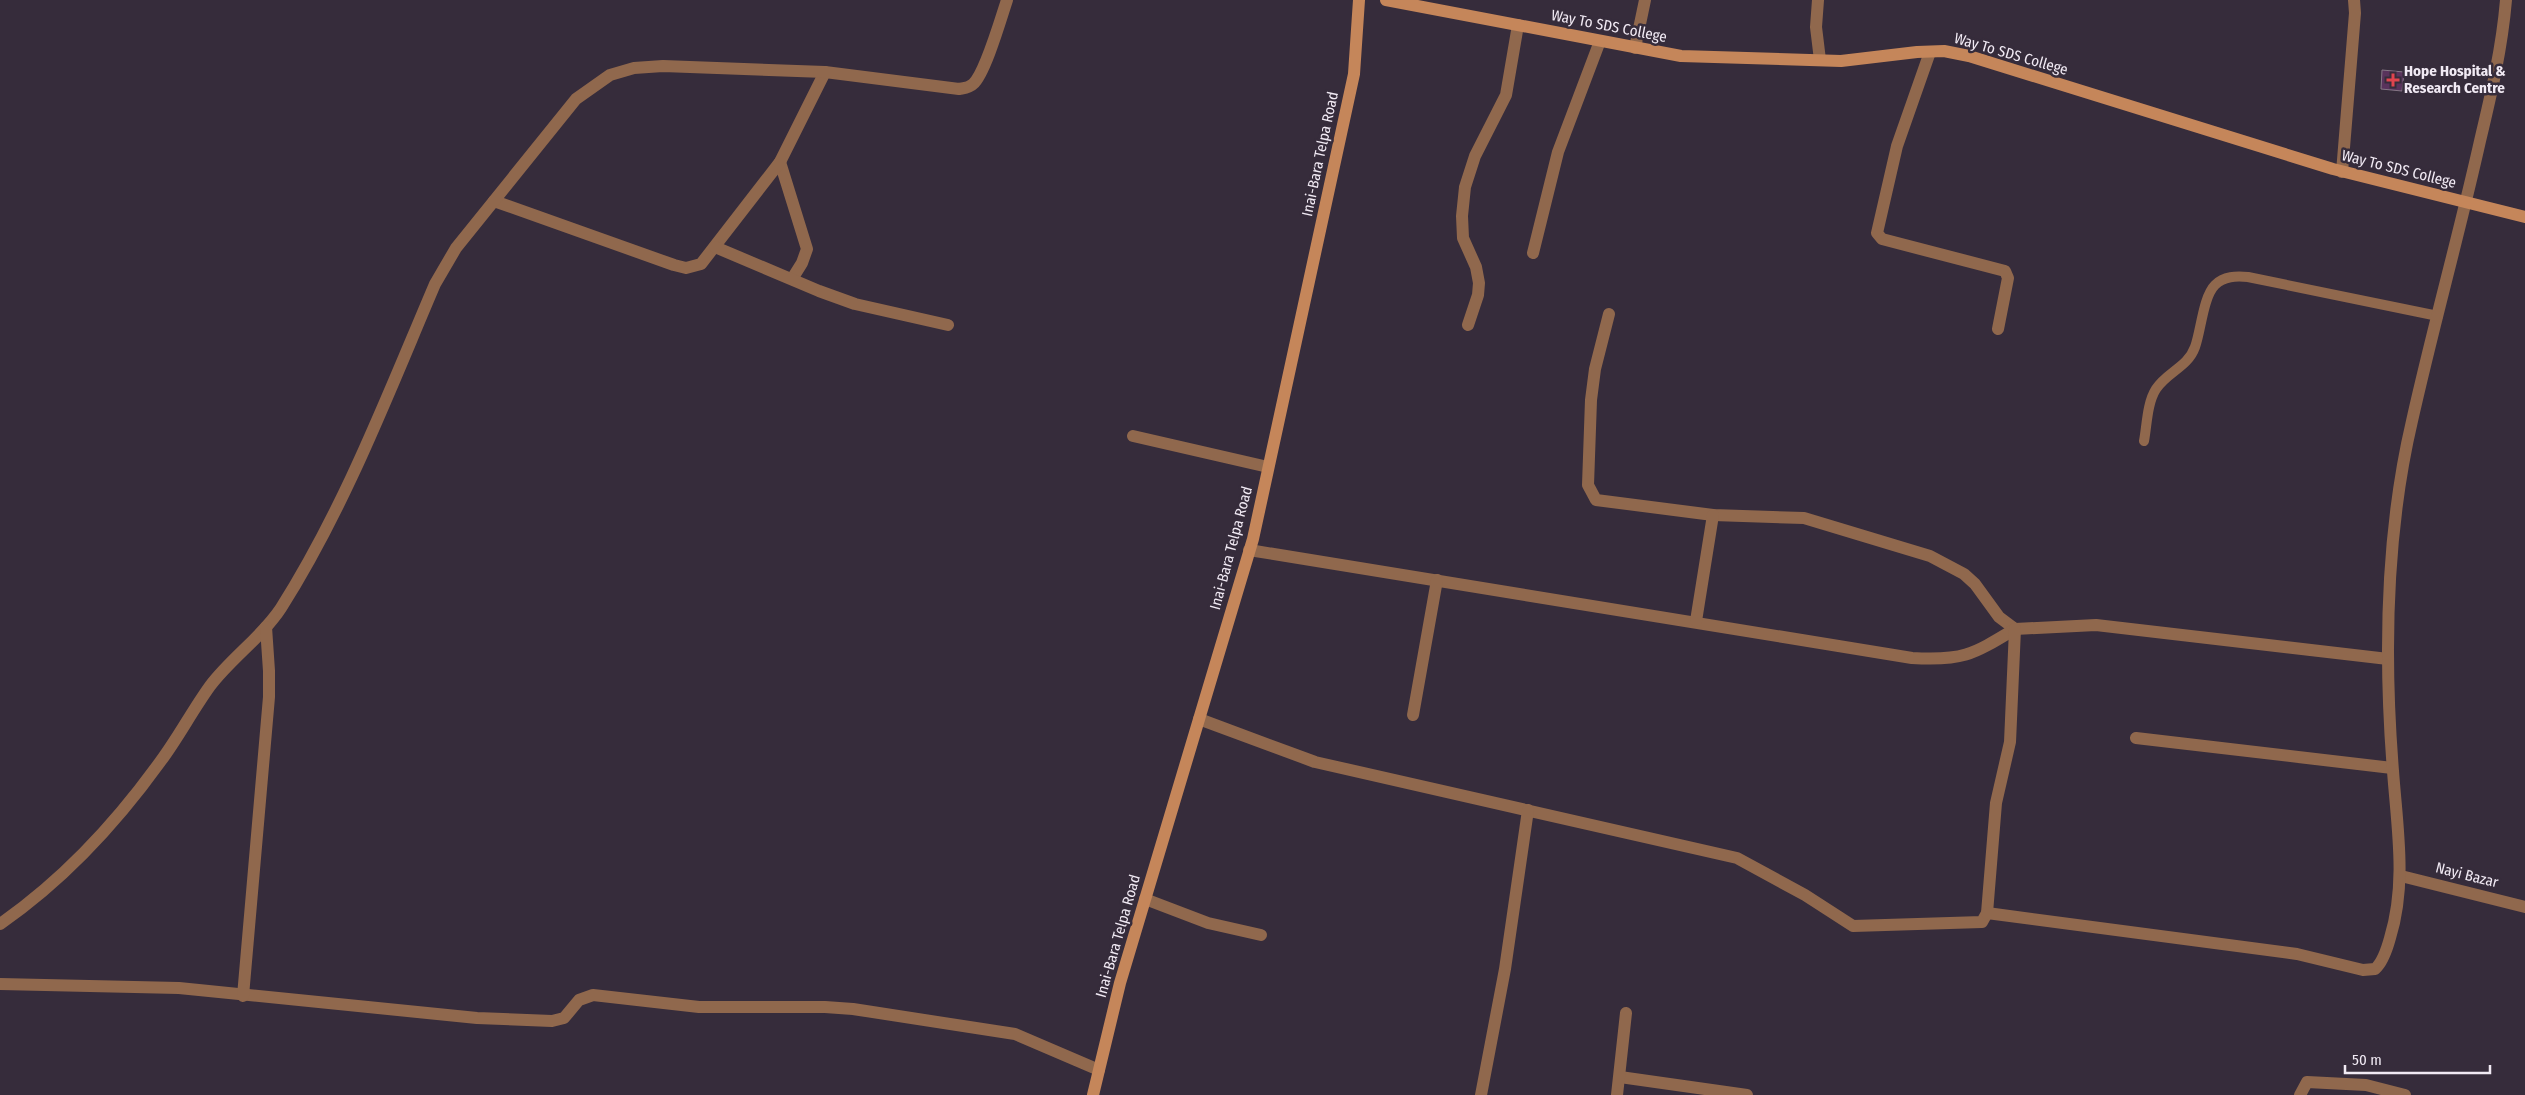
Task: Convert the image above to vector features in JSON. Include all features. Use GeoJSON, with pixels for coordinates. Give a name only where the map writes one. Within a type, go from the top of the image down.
{"type":"FeatureCollection","features":[{"type":"Feature","properties":{"kind":"street"},"geometry":{"type":"LineString","coordinates":[[0,924],[28,904],[54,881],[118,815],[160,762],[209,687],[266,627],[280,609],[324,534],[354,472],[435,284],[456,248],[576,99],[610,75],[634,68],[663,66],[825,72],[959,89],[972,86],[980,74],[1007,0]]}},
{"type":"Feature","properties":{"kind":"street","name":"Inai-Bara Telpa Road"},"geometry":{"type":"LineString","coordinates":[[1093,1095],[1120,983],[1249,550],[1354,74],[1359,0]]}},
{"type":"Feature","properties":{"kind":"street","name":"Way To SDS College"},"geometry":{"type":"LineString","coordinates":[[1386,0],[1681,56],[1841,61],[1930,52],[1969,56],[2342,172],[2525,217]]}},
{"type":"Feature","properties":{"kind":"street"},"geometry":{"type":"LineString","coordinates":[[1635,48],[1645,0]]}},
{"type":"Feature","properties":{"kind":"street"},"geometry":{"type":"LineString","coordinates":[[1818,0],[1816,28],[1820,60]]}},
{"type":"Feature","properties":{"kind":"street"},"geometry":{"type":"LineString","coordinates":[[2342,172],[2355,13],[2354,0]]}},
{"type":"Feature","properties":{"kind":"street"},"geometry":{"type":"LineString","coordinates":[[1987,914],[2297,954],[2370,970],[2378,966],[2387,948],[2394,925],[2401,876],[2392,768],[2388,659],[2390,582],[2397,511],[2411,423],[2467,202],[2490,96],[2506,0]]}},
{"type":"Feature","properties":{"kind":"street"},"geometry":{"type":"LineString","coordinates":[[1468,325],[1480,283],[1476,267],[1463,238],[1462,216],[1465,187],[1476,156],[1506,95],[1518,25]]}},
{"type":"Feature","properties":{"kind":"street"},"geometry":{"type":"LineString","coordinates":[[1533,253],[1558,152],[1600,41]]}},
{"type":"Feature","properties":{"kind":"street"},"geometry":{"type":"LineString","coordinates":[[1930,52],[1897,146],[1877,233],[1882,239],[2005,270],[2008,278],[1998,329]]}},
{"type":"Feature","properties":{"kind":"street"},"geometry":{"type":"LineString","coordinates":[[494,201],[686,268],[701,264],[716,248],[780,162],[825,72]]}},
{"type":"Feature","properties":{"kind":"street"},"geometry":{"type":"LineString","coordinates":[[780,162],[807,249],[802,264],[792,279]]}},
{"type":"Feature","properties":{"kind":"street"},"geometry":{"type":"LineString","coordinates":[[716,248],[855,304],[948,325]]}},
{"type":"Feature","properties":{"kind":"street"},"geometry":{"type":"LineString","coordinates":[[1609,314],[1595,369],[1591,400],[1590,492],[1596,500],[1713,515],[1804,518],[1930,556],[1964,574],[1975,584],[1999,617],[2014,629]]}},
{"type":"Feature","properties":{"kind":"street"},"geometry":{"type":"LineString","coordinates":[[1133,436],[1268,467]]}},
{"type":"Feature","properties":{"kind":"street"},"geometry":{"type":"LineString","coordinates":[[1696,621],[1713,515]]}},
{"type":"Feature","properties":{"kind":"street"},"geometry":{"type":"LineString","coordinates":[[1249,550],[1696,621],[1912,658],[1936,660],[1969,655],[2014,629],[2096,624],[2388,659]]}},
{"type":"Feature","properties":{"kind":"street"},"geometry":{"type":"LineString","coordinates":[[1413,715],[1437,580]]}},
{"type":"Feature","properties":{"kind":"street"},"geometry":{"type":"LineString","coordinates":[[243,996],[268,697],[269,671],[266,627]]}},
{"type":"Feature","properties":{"kind":"street"},"geometry":{"type":"LineString","coordinates":[[1199,720],[1315,762],[1737,858],[1805,895],[1853,926],[1982,922],[1987,914],[1996,803],[2010,742],[2014,629]]}},
{"type":"Feature","properties":{"kind":"street"},"geometry":{"type":"LineString","coordinates":[[2136,738],[2392,768]]}},
{"type":"Feature","properties":{"kind":"street"},"geometry":{"type":"LineString","coordinates":[[1481,1095],[1505,969],[1528,810]]}},
{"type":"Feature","properties":{"kind":"street","name":"Nayi Bazar"},"geometry":{"type":"LineString","coordinates":[[2401,876],[2525,907]]}},
{"type":"Feature","properties":{"kind":"street"},"geometry":{"type":"LineString","coordinates":[[1145,898],[1208,923],[1261,935]]}},
{"type":"Feature","properties":{"kind":"street"},"geometry":{"type":"LineString","coordinates":[[0,984],[179,988],[243,996],[476,1018],[552,1021],[564,1018],[579,1000],[593,996],[699,1007],[825,1007],[853,1009],[1015,1034],[1099,1070]]}},
{"type":"Feature","properties":{"kind":"street"},"geometry":{"type":"LineString","coordinates":[[1617,1095],[1626,1013]]}},
{"type":"Feature","properties":{"kind":"street"},"geometry":{"type":"LineString","coordinates":[[1620,1077],[1747,1095]]}},
{"type":"Feature","properties":{"kind":"street"},"geometry":{"type":"LineString","coordinates":[[2300,1095],[2307,1082],[2366,1085],[2405,1095]]}},
{"type":"Feature","properties":{"kind":"lane"},"geometry":{"type":"LineString","coordinates":[[2144,441],[2153,395],[2163,381],[2190,357],[2209,296],[2214,285],[2222,280],[2230,277],[2248,277],[2438,316]]}},
{"type":"Feature","properties":{"kind":"building"},"geometry":{"type":"Polygon","coordinates":[[[2382,70],[2404,72],[2402,91],[2381,89],[2382,70]]]}},
{"type":"Feature","properties":{"kind":"place","name":"Hope Hospital & Research Centre"},"geometry":{"type":"Point","coordinates":[2393,80]}}]}
